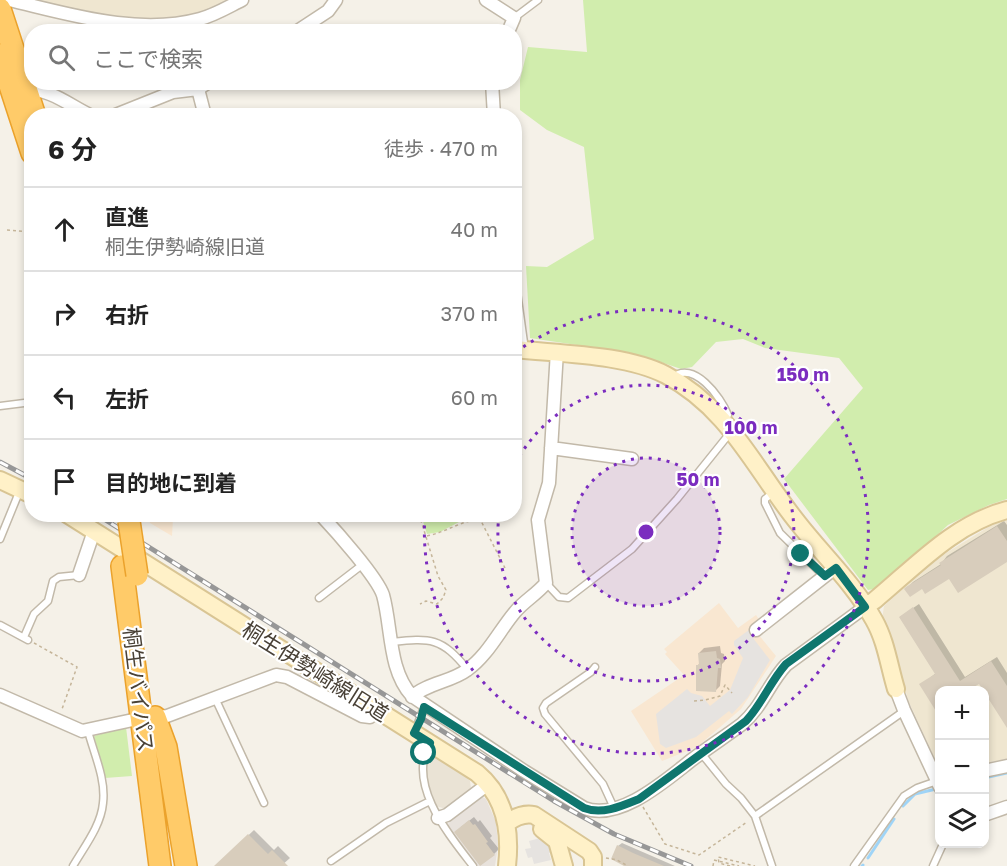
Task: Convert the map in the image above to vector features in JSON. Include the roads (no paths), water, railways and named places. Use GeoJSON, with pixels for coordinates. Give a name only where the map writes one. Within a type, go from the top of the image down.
{"type":"FeatureCollection","features":[{"type":"Feature","properties":{"kind":"highway"},"geometry":{"type":"LineString","coordinates":[[0,9],[24,79]]}},
{"type":"Feature","properties":{"kind":"highway"},"geometry":{"type":"LineString","coordinates":[[0,55],[24,128]]}},
{"type":"Feature","properties":{"kind":"highway"},"geometry":{"type":"LineString","coordinates":[[28,91],[33,108]]}},
{"type":"Feature","properties":{"kind":"highway","name":"桐生バイパス"},"geometry":{"type":"LineString","coordinates":[[125,522],[149,718],[173,866]]}},
{"type":"Feature","properties":{"kind":"highway"},"geometry":{"type":"LineString","coordinates":[[146,866],[144,799],[138,744],[149,718]]}},
{"type":"Feature","properties":{"kind":"highway"},"geometry":{"type":"LineString","coordinates":[[149,718],[166,747],[186,866]]}},
{"type":"Feature","properties":{"kind":"highway","name":"桐生バイパス"},"geometry":{"type":"LineString","coordinates":[[149,718],[160,866]]}},
{"type":"Feature","properties":{"kind":"street"},"geometry":{"type":"LineString","coordinates":[[9,0],[52,11],[130,24]]}},
{"type":"Feature","properties":{"kind":"street"},"geometry":{"type":"LineString","coordinates":[[158,24],[192,21],[209,16],[242,0]]}},
{"type":"Feature","properties":{"kind":"street"},"geometry":{"type":"LineString","coordinates":[[308,24],[328,10],[336,0]]}},
{"type":"Feature","properties":{"kind":"street"},"geometry":{"type":"LineString","coordinates":[[486,0],[514,18],[511,24]]}},
{"type":"Feature","properties":{"kind":"street"},"geometry":{"type":"LineString","coordinates":[[28,91],[38,90],[76,108]]}},
{"type":"Feature","properties":{"kind":"street"},"geometry":{"type":"LineString","coordinates":[[133,108],[183,90]]}},
{"type":"Feature","properties":{"kind":"street"},"geometry":{"type":"LineString","coordinates":[[204,90],[205,108]]}},
{"type":"Feature","properties":{"kind":"street"},"geometry":{"type":"LineString","coordinates":[[492,90],[494,108]]}},
{"type":"Feature","properties":{"kind":"street"},"geometry":{"type":"LineString","coordinates":[[522,349],[557,351],[624,362],[653,370],[671,378],[704,400],[729,426],[830,572],[874,619],[904,710],[935,775]]}},
{"type":"Feature","properties":{"kind":"street"},"geometry":{"type":"LineString","coordinates":[[412,697],[420,691],[468,670],[481,657],[517,610],[546,583],[538,520],[548,490],[557,351]]}},
{"type":"Feature","properties":{"kind":"street"},"geometry":{"type":"LineString","coordinates":[[551,448],[632,459]]}},
{"type":"Feature","properties":{"kind":"street"},"geometry":{"type":"LineString","coordinates":[[0,480],[24,491]]}},
{"type":"Feature","properties":{"kind":"street"},"geometry":{"type":"LineString","coordinates":[[331,522],[382,595],[399,673],[412,697],[424,707],[584,808],[594,811],[614,808],[639,799],[751,716],[786,664],[882,594],[940,544],[977,521],[1007,510]]}},
{"type":"Feature","properties":{"kind":"street","name":"桐生伊勢崎線旧道"},"geometry":{"type":"LineString","coordinates":[[80,522],[471,768],[488,784],[501,804],[507,823],[509,847],[507,866]]}},
{"type":"Feature","properties":{"kind":"street"},"geometry":{"type":"LineString","coordinates":[[79,575],[94,531]]}},
{"type":"Feature","properties":{"kind":"street"},"geometry":{"type":"LineString","coordinates":[[756,630],[830,572]]}},
{"type":"Feature","properties":{"kind":"street"},"geometry":{"type":"LineString","coordinates":[[0,695],[82,731],[167,716],[271,676],[281,675],[363,716],[370,717],[377,710]]}},
{"type":"Feature","properties":{"kind":"street"},"geometry":{"type":"LineString","coordinates":[[989,770],[1007,766]]}},
{"type":"Feature","properties":{"kind":"street"},"geometry":{"type":"LineString","coordinates":[[438,818],[488,784]]}},
{"type":"Feature","properties":{"kind":"street"},"geometry":{"type":"LineString","coordinates":[[989,813],[1007,807]]}},
{"type":"Feature","properties":{"kind":"street"},"geometry":{"type":"LineString","coordinates":[[507,823],[516,817],[531,814],[564,842],[589,851],[599,862]]}},
{"type":"Feature","properties":{"kind":"street"},"geometry":{"type":"LineString","coordinates":[[564,842],[564,866]]}},
{"type":"Feature","properties":{"kind":"lane"},"geometry":{"type":"LineString","coordinates":[[514,18],[538,0]]}},
{"type":"Feature","properties":{"kind":"lane"},"geometry":{"type":"LineString","coordinates":[[0,406],[24,403]]}},
{"type":"Feature","properties":{"kind":"lane"},"geometry":{"type":"LineString","coordinates":[[546,583],[560,597],[568,598],[632,549],[677,499],[729,426]]}},
{"type":"Feature","properties":{"kind":"lane"},"geometry":{"type":"LineString","coordinates":[[0,539],[24,496]]}},
{"type":"Feature","properties":{"kind":"lane"},"geometry":{"type":"LineString","coordinates":[[319,598],[362,565]]}},
{"type":"Feature","properties":{"kind":"lane"},"geometry":{"type":"LineString","coordinates":[[0,625],[26,638],[34,614],[48,601],[53,581],[59,577],[79,575]]}},
{"type":"Feature","properties":{"kind":"lane"},"geometry":{"type":"LineString","coordinates":[[391,642],[430,640],[453,654],[468,670]]}},
{"type":"Feature","properties":{"kind":"lane"},"geometry":{"type":"LineString","coordinates":[[596,667],[543,708],[545,714],[603,784],[614,808]]}},
{"type":"Feature","properties":{"kind":"lane"},"geometry":{"type":"LineString","coordinates":[[214,698],[264,803]]}},
{"type":"Feature","properties":{"kind":"lane"},"geometry":{"type":"LineString","coordinates":[[414,733],[424,707]]}},
{"type":"Feature","properties":{"kind":"lane"},"geometry":{"type":"LineString","coordinates":[[755,816],[904,710]]}},
{"type":"Feature","properties":{"kind":"lane"},"geometry":{"type":"LineString","coordinates":[[73,866],[97,824],[104,802],[100,770],[88,731]]}},
{"type":"Feature","properties":{"kind":"lane"},"geometry":{"type":"LineString","coordinates":[[430,743],[424,753],[424,772],[430,801],[438,818],[473,866]]}},
{"type":"Feature","properties":{"kind":"lane"},"geometry":{"type":"LineString","coordinates":[[701,753],[755,816],[772,866]]}},
{"type":"Feature","properties":{"kind":"lane"},"geometry":{"type":"LineString","coordinates":[[854,866],[904,796],[917,788],[935,784]]}},
{"type":"Feature","properties":{"kind":"lane"},"geometry":{"type":"LineString","coordinates":[[331,861],[386,823],[430,801]]}},
{"type":"Feature","properties":{"kind":"lane"},"geometry":{"type":"LineString","coordinates":[[933,866],[941,848]]}},
{"type":"Feature","properties":{"kind":"waterway"},"geometry":{"type":"LineString","coordinates":[[989,777],[1007,773]]}},
{"type":"Feature","properties":{"kind":"waterway"},"geometry":{"type":"LineString","coordinates":[[903,806],[915,794],[935,789]]}},
{"type":"Feature","properties":{"kind":"waterway"},"geometry":{"type":"LineString","coordinates":[[868,858],[894,819]]}},
{"type":"Feature","properties":{"kind":"railway"},"geometry":{"type":"LineString","coordinates":[[0,462],[24,475]]}},
{"type":"Feature","properties":{"kind":"railway"},"geometry":{"type":"LineString","coordinates":[[109,522],[554,801],[614,834],[691,866]]}}]}
